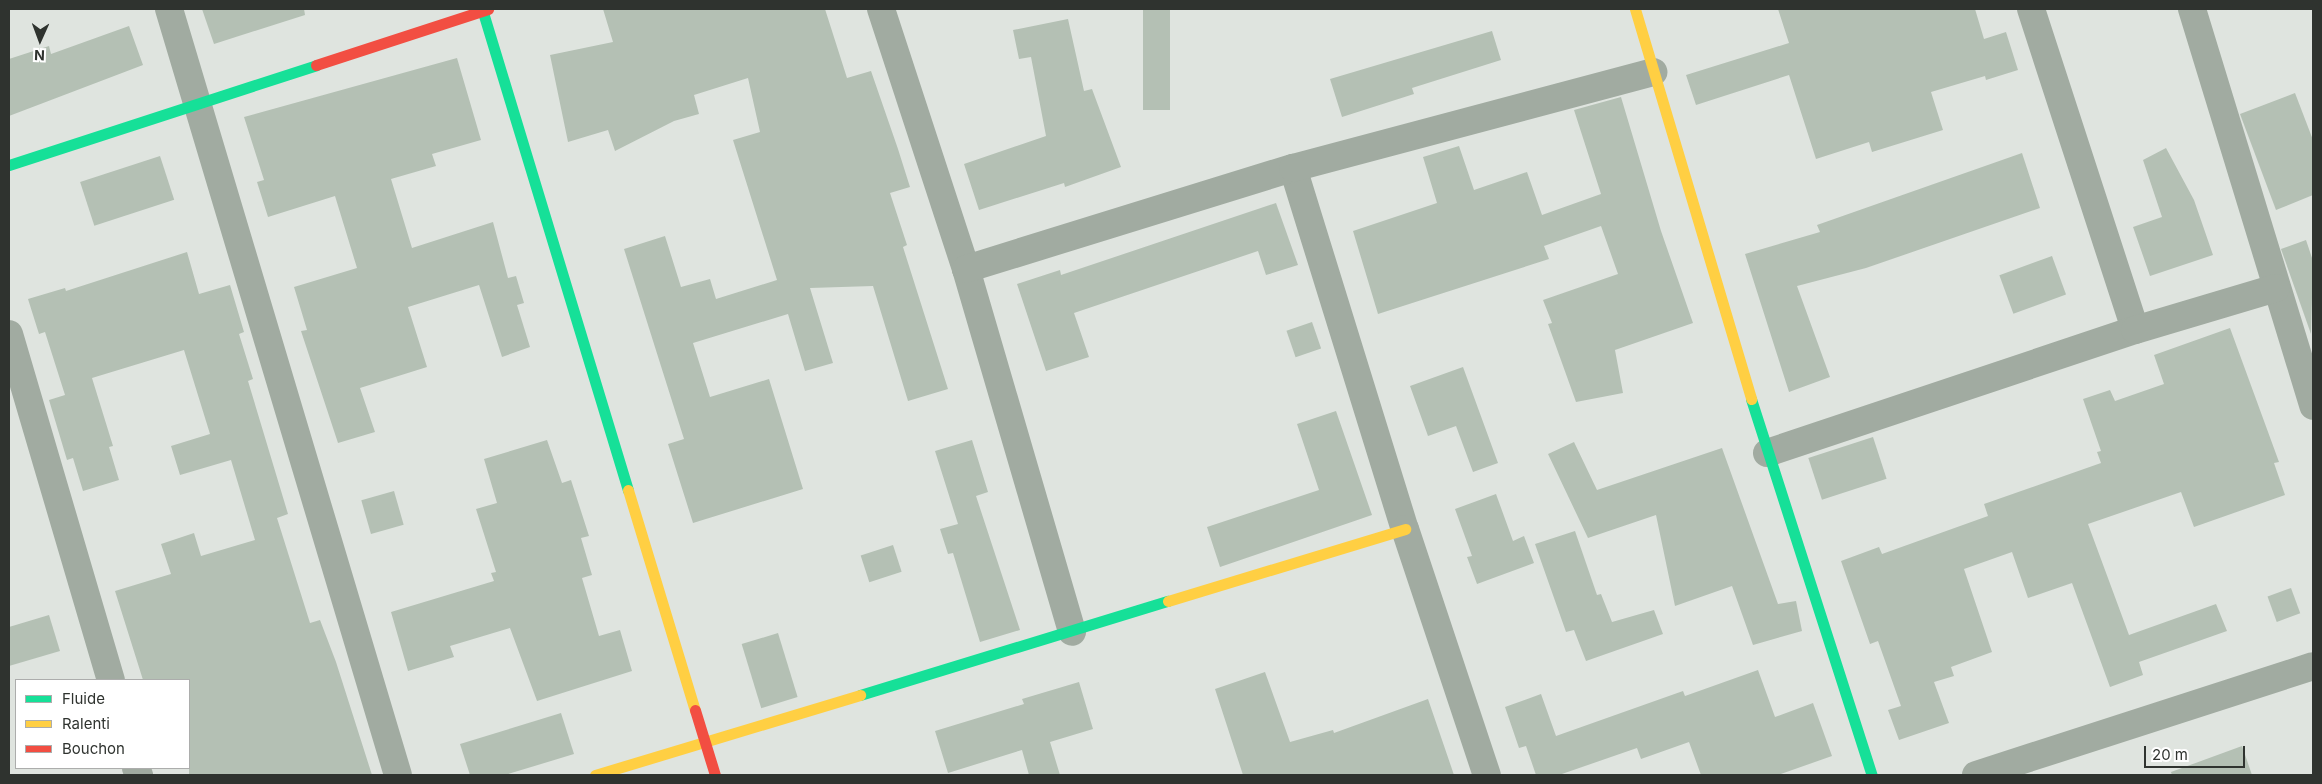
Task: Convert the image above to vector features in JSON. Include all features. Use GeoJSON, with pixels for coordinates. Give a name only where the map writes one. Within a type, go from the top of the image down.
{"type":"FeatureCollection","features":[{"type":"Feature","properties":{"kind":"street"},"geometry":{"type":"LineString","coordinates":[[169,9],[398,775]]}},
{"type":"Feature","properties":{"kind":"street"},"geometry":{"type":"LineString","coordinates":[[9,165],[484,9],[715,775]]}},
{"type":"Feature","properties":{"kind":"street"},"geometry":{"type":"LineString","coordinates":[[881,9],[966,269],[1072,632]]}},
{"type":"Feature","properties":{"kind":"street"},"geometry":{"type":"LineString","coordinates":[[1636,9],[1768,454],[1872,775]]}},
{"type":"Feature","properties":{"kind":"street"},"geometry":{"type":"LineString","coordinates":[[2031,9],[2135,330]]}},
{"type":"Feature","properties":{"kind":"street"},"geometry":{"type":"LineString","coordinates":[[2192,9],[2313,406]]}},
{"type":"Feature","properties":{"kind":"street"},"geometry":{"type":"LineString","coordinates":[[966,269],[1293,168],[1654,72]]}},
{"type":"Feature","properties":{"kind":"street"},"geometry":{"type":"LineString","coordinates":[[1293,168],[1405,529],[1487,775]]}},
{"type":"Feature","properties":{"kind":"street"},"geometry":{"type":"LineString","coordinates":[[1768,454],[2135,330],[2276,288]]}},
{"type":"Feature","properties":{"kind":"street"},"geometry":{"type":"LineString","coordinates":[[9,334],[111,679]]}},
{"type":"Feature","properties":{"kind":"street"},"geometry":{"type":"LineString","coordinates":[[595,775],[705,740],[1072,632],[1405,529]]}},
{"type":"Feature","properties":{"kind":"street"},"geometry":{"type":"LineString","coordinates":[[1976,775],[2313,666]]}},
{"type":"Feature","properties":{"kind":"building"},"geometry":{"type":"Polygon","coordinates":[[[202,9],[304,9],[305,15],[214,44],[202,9]]]}},
{"type":"Feature","properties":{"kind":"building"},"geometry":{"type":"Polygon","coordinates":[[[603,9],[825,9],[847,78],[871,71],[898,149],[910,187],[890,193],[907,245],[903,247],[948,389],[908,401],[873,286],[810,288],[833,363],[805,371],[788,314],[693,343],[710,397],[769,379],[803,489],[693,523],[668,444],[684,439],[624,249],[665,236],[681,287],[710,279],[716,299],[777,280],[733,140],[760,132],[748,78],[694,95],[699,114],[674,121],[615,151],[608,130],[568,142],[550,55],[613,42],[603,9]]]}},
{"type":"Feature","properties":{"kind":"building"},"geometry":{"type":"Polygon","coordinates":[[[1143,9],[1170,9],[1170,110],[1143,110],[1143,9]]]}},
{"type":"Feature","properties":{"kind":"building"},"geometry":{"type":"Polygon","coordinates":[[[1778,9],[1975,9],[1984,39],[2006,32],[2018,70],[1986,80],[1985,76],[1931,92],[1943,130],[1872,152],[1869,142],[1816,159],[1789,75],[1696,105],[1686,75],[1789,43],[1778,9]]]}},
{"type":"Feature","properties":{"kind":"building"},"geometry":{"type":"Polygon","coordinates":[[[1068,19],[1084,91],[1092,89],[1121,167],[1065,187],[1064,183],[979,210],[964,164],[1046,136],[1031,57],[1019,59],[1013,30],[1068,19]]]}},
{"type":"Feature","properties":{"kind":"building"},"geometry":{"type":"Polygon","coordinates":[[[129,26],[143,65],[9,116],[9,59],[49,46],[51,54],[129,26]]]}},
{"type":"Feature","properties":{"kind":"building"},"geometry":{"type":"Polygon","coordinates":[[[1492,31],[1501,60],[1412,88],[1414,94],[1342,117],[1330,79],[1492,31]]]}},
{"type":"Feature","properties":{"kind":"building"},"geometry":{"type":"Polygon","coordinates":[[[457,58],[481,140],[432,154],[436,166],[391,179],[412,248],[493,222],[508,278],[516,276],[524,303],[517,305],[530,347],[502,357],[479,285],[408,307],[427,367],[360,388],[375,432],[338,443],[301,331],[307,330],[294,287],[357,268],[335,196],[268,217],[257,182],[264,180],[244,117],[457,58]]]}},
{"type":"Feature","properties":{"kind":"building"},"geometry":{"type":"Polygon","coordinates":[[[2295,93],[2313,140],[2313,195],[2276,210],[2240,114],[2295,93]]]}},
{"type":"Feature","properties":{"kind":"building"},"geometry":{"type":"Polygon","coordinates":[[[1621,97],[1661,231],[1693,323],[1615,350],[1623,393],[1576,402],[1548,324],[1552,323],[1543,300],[1618,274],[1601,226],[1544,246],[1549,259],[1378,314],[1353,231],[1437,203],[1423,157],[1459,146],[1474,190],[1527,172],[1542,215],[1601,194],[1574,110],[1621,97]]]}},
{"type":"Feature","properties":{"kind":"building"},"geometry":{"type":"Polygon","coordinates":[[[2166,148],[2194,200],[2213,255],[2150,276],[2133,227],[2162,217],[2143,160],[2166,148]]]}},
{"type":"Feature","properties":{"kind":"building"},"geometry":{"type":"Polygon","coordinates":[[[2022,153],[2040,208],[1866,268],[1797,286],[1830,377],[1789,392],[1745,254],[1820,232],[1817,225],[2022,153]]]}},
{"type":"Feature","properties":{"kind":"building"},"geometry":{"type":"Polygon","coordinates":[[[160,156],[174,200],[94,226],[80,182],[160,156]]]}},
{"type":"Feature","properties":{"kind":"building"},"geometry":{"type":"Polygon","coordinates":[[[1276,203],[1298,265],[1266,275],[1258,251],[1074,313],[1089,357],[1046,371],[1017,284],[1060,270],[1061,275],[1276,203]]]}},
{"type":"Feature","properties":{"kind":"building"},"geometry":{"type":"Polygon","coordinates":[[[2306,240],[2313,261],[2311,334],[2281,249],[2306,240]]]}},
{"type":"Feature","properties":{"kind":"building"},"geometry":{"type":"Polygon","coordinates":[[[187,252],[199,294],[230,285],[244,332],[239,334],[253,379],[248,381],[288,514],[277,518],[310,623],[320,620],[336,662],[372,775],[189,775],[190,679],[143,679],[115,591],[171,574],[161,544],[194,533],[201,556],[255,540],[231,460],[180,475],[171,446],[210,434],[184,350],[92,378],[113,446],[109,447],[119,480],[83,491],[73,458],[67,460],[49,400],[65,395],[45,332],[39,334],[28,299],[65,288],[66,291],[187,252]]]}},
{"type":"Feature","properties":{"kind":"building"},"geometry":{"type":"Polygon","coordinates":[[[2052,256],[2066,295],[2013,314],[1999,275],[2052,256]]]}},
{"type":"Feature","properties":{"kind":"building"},"geometry":{"type":"Polygon","coordinates":[[[1312,322],[1321,348],[1296,357],[1286,331],[1312,322]]]}},
{"type":"Feature","properties":{"kind":"building"},"geometry":{"type":"Polygon","coordinates":[[[2230,328],[2279,462],[2274,463],[2285,495],[2194,527],[2181,492],[2088,524],[2129,635],[2216,604],[2227,631],[2139,662],[2143,675],[2110,687],[2072,583],[2028,598],[2012,552],[1964,569],[1992,652],[1951,667],[1954,676],[1934,682],[1949,723],[1899,740],[1888,710],[1901,706],[1878,641],[1870,644],[1841,561],[1879,547],[1882,554],[1988,516],[1984,504],[2101,463],[2097,452],[2101,451],[2083,399],[2110,390],[2115,401],[2164,384],[2154,355],[2230,328]]]}},
{"type":"Feature","properties":{"kind":"building"},"geometry":{"type":"Polygon","coordinates":[[[1463,367],[1498,463],[1473,472],[1456,426],[1428,436],[1410,386],[1463,367]]]}},
{"type":"Feature","properties":{"kind":"building"},"geometry":{"type":"Polygon","coordinates":[[[1336,411],[1372,515],[1220,567],[1207,527],[1319,490],[1297,424],[1336,411]]]}},
{"type":"Feature","properties":{"kind":"building"},"geometry":{"type":"Polygon","coordinates":[[[1873,437],[1887,479],[1822,500],[1808,458],[1873,437]]]}},
{"type":"Feature","properties":{"kind":"building"},"geometry":{"type":"Polygon","coordinates":[[[547,440],[562,483],[571,480],[589,536],[581,538],[592,575],[582,578],[599,636],[620,630],[632,671],[537,701],[510,628],[450,646],[454,657],[408,671],[391,612],[494,581],[491,573],[496,572],[476,509],[497,503],[484,459],[547,440]]]}},
{"type":"Feature","properties":{"kind":"building"},"geometry":{"type":"Polygon","coordinates":[[[972,440],[988,492],[976,496],[1020,630],[980,642],[953,553],[948,554],[940,529],[958,524],[935,451],[972,440]]]}},
{"type":"Feature","properties":{"kind":"building"},"geometry":{"type":"Polygon","coordinates":[[[1574,442],[1597,490],[1722,448],[1778,604],[1796,601],[1802,631],[1753,645],[1732,586],[1675,606],[1656,515],[1588,538],[1548,454],[1574,442]]]}},
{"type":"Feature","properties":{"kind":"building"},"geometry":{"type":"Polygon","coordinates":[[[394,491],[404,525],[371,534],[361,500],[394,491]]]}},
{"type":"Feature","properties":{"kind":"building"},"geometry":{"type":"Polygon","coordinates":[[[1496,494],[1513,541],[1524,536],[1534,563],[1477,584],[1467,557],[1472,556],[1455,509],[1496,494]]]}},
{"type":"Feature","properties":{"kind":"building"},"geometry":{"type":"Polygon","coordinates":[[[1575,531],[1597,595],[1601,594],[1612,622],[1654,610],[1663,634],[1586,661],[1574,630],[1566,632],[1535,544],[1575,531]]]}},
{"type":"Feature","properties":{"kind":"building"},"geometry":{"type":"Polygon","coordinates":[[[893,545],[902,572],[869,582],[861,556],[893,545]]]}},
{"type":"Feature","properties":{"kind":"building"},"geometry":{"type":"Polygon","coordinates":[[[2291,588],[2300,613],[2277,622],[2268,597],[2291,588]]]}},
{"type":"Feature","properties":{"kind":"building"},"geometry":{"type":"Polygon","coordinates":[[[49,615],[60,651],[9,666],[9,627],[49,615]]]}},
{"type":"Feature","properties":{"kind":"building"},"geometry":{"type":"Polygon","coordinates":[[[778,633],[798,697],[761,708],[742,644],[778,633]]]}},
{"type":"Feature","properties":{"kind":"building"},"geometry":{"type":"Polygon","coordinates":[[[1758,670],[1775,717],[1813,703],[1832,756],[1778,775],[1701,775],[1689,742],[1641,759],[1637,748],[1559,775],[1536,775],[1526,746],[1519,748],[1505,707],[1541,694],[1556,736],[1683,691],[1685,696],[1758,670]]]}},
{"type":"Feature","properties":{"kind":"building"},"geometry":{"type":"Polygon","coordinates":[[[1265,672],[1290,742],[1333,730],[1334,733],[1428,699],[1454,775],[1243,775],[1215,689],[1265,672]]]}},
{"type":"Feature","properties":{"kind":"building"},"geometry":{"type":"Polygon","coordinates":[[[1079,682],[1093,729],[1050,742],[1060,775],[1029,775],[1022,750],[948,773],[935,731],[1024,704],[1022,699],[1079,682]]]}},
{"type":"Feature","properties":{"kind":"building"},"geometry":{"type":"Polygon","coordinates":[[[561,713],[574,754],[505,775],[470,775],[460,744],[561,713]]]}},
{"type":"Feature","properties":{"kind":"building"},"geometry":{"type":"Polygon","coordinates":[[[2242,746],[2252,775],[2172,775],[2171,772],[2242,746]]]}},
{"type":"Feature","properties":{"kind":"traffic: fast"},"geometry":{"type":"LineString","coordinates":[[482,9],[628,490]]}},
{"type":"Feature","properties":{"kind":"traffic: fast"},"geometry":{"type":"LineString","coordinates":[[9,165],[316,65]]}},
{"type":"Feature","properties":{"kind":"traffic: fast"},"geometry":{"type":"LineString","coordinates":[[1751,399],[1872,775]]}},
{"type":"Feature","properties":{"kind":"traffic: fast"},"geometry":{"type":"LineString","coordinates":[[860,695],[1168,601]]}},
{"type":"Feature","properties":{"kind":"traffic: slow"},"geometry":{"type":"LineString","coordinates":[[1635,9],[1751,399]]}},
{"type":"Feature","properties":{"kind":"traffic: slow"},"geometry":{"type":"LineString","coordinates":[[628,490],[695,710]]}},
{"type":"Feature","properties":{"kind":"traffic: slow"},"geometry":{"type":"LineString","coordinates":[[1168,601],[1405,529]]}},
{"type":"Feature","properties":{"kind":"traffic: slow"},"geometry":{"type":"LineString","coordinates":[[595,775],[860,695]]}},
{"type":"Feature","properties":{"kind":"traffic: jam"},"geometry":{"type":"LineString","coordinates":[[316,65],[488,9]]}},
{"type":"Feature","properties":{"kind":"traffic: jam"},"geometry":{"type":"LineString","coordinates":[[695,710],[715,775]]}}]}
